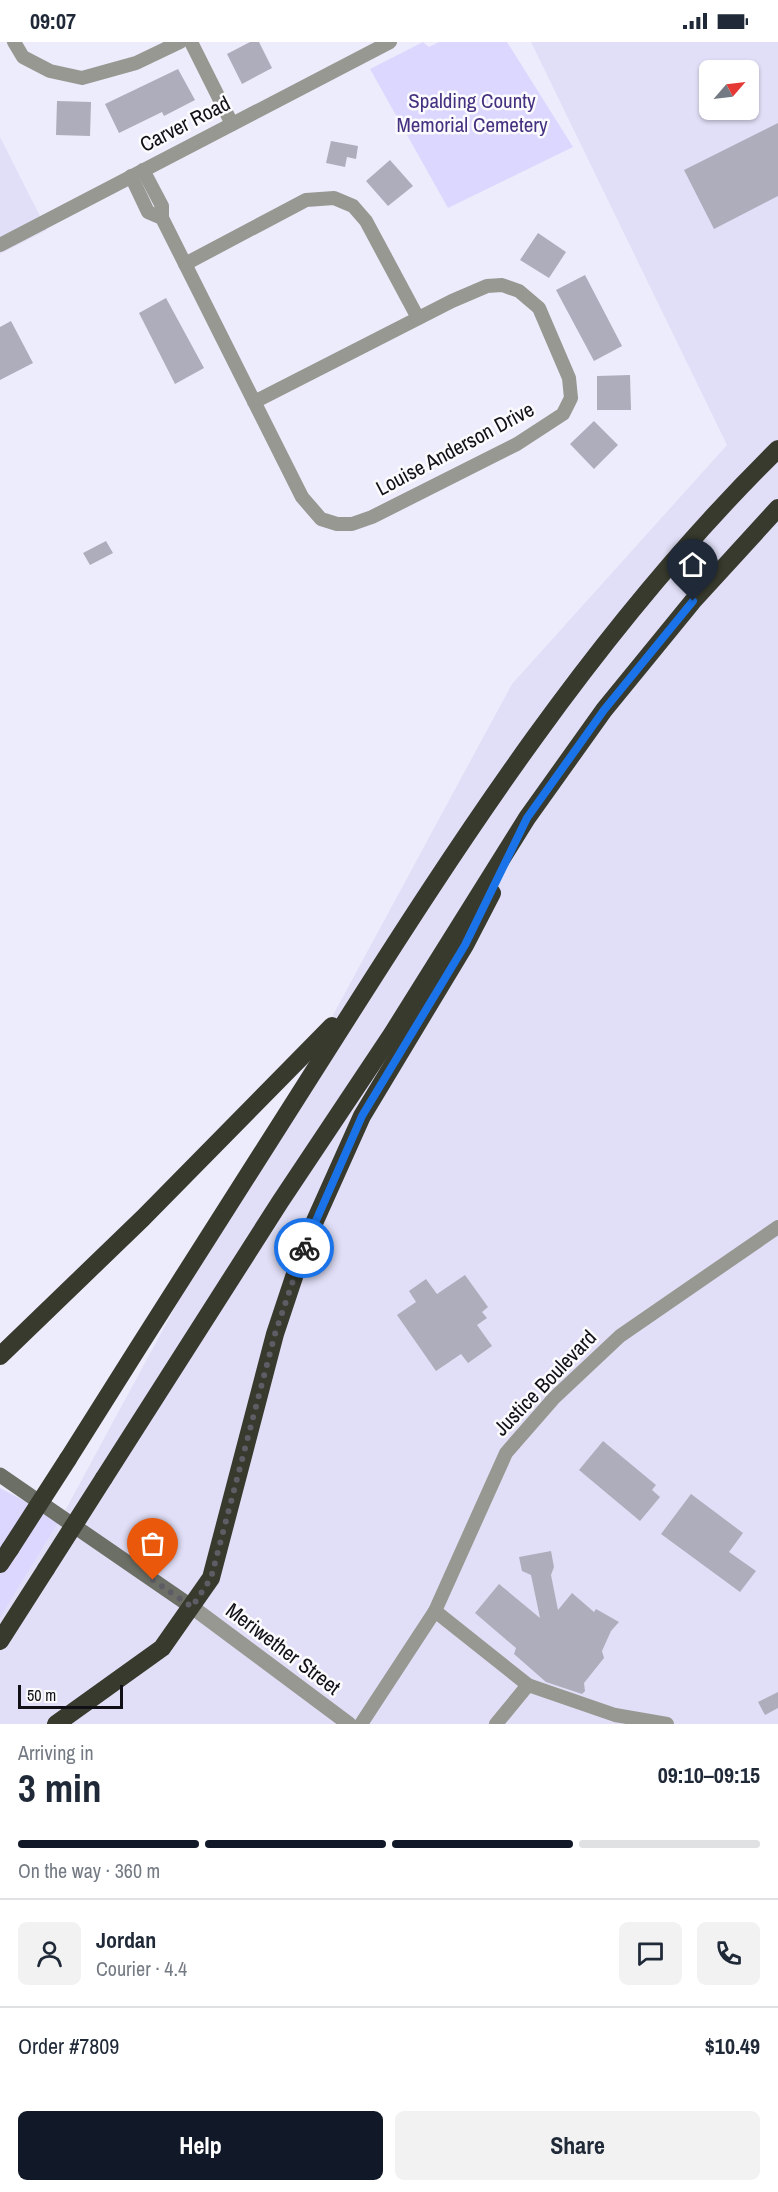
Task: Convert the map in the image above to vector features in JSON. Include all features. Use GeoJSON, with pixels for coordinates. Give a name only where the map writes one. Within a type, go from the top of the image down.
{"type":"FeatureCollection","features":[{"type":"Feature","properties":{"kind":"highway"},"geometry":{"type":"LineString","coordinates":[[5,1556],[463,837],[560,700],[661,576],[778,449]]}},
{"type":"Feature","properties":{"kind":"highway"},"geometry":{"type":"LineString","coordinates":[[0,1641],[279,1202],[392,1034],[527,818],[604,710],[693,601],[778,508]]}},
{"type":"Feature","properties":{"kind":"highway"},"geometry":{"type":"LineString","coordinates":[[56,1724],[162,1648],[211,1578],[275,1334],[306,1241],[362,1116],[465,945],[527,818]]}},
{"type":"Feature","properties":{"kind":"highway"},"geometry":{"type":"LineString","coordinates":[[0,1356],[259,1104],[362,994]]}},
{"type":"Feature","properties":{"kind":"highway"},"geometry":{"type":"LineString","coordinates":[[0,1343],[24,1332]]}},
{"type":"Feature","properties":{"kind":"main road"},"geometry":{"type":"LineString","coordinates":[[0,1475],[192,1607]]}},
{"type":"Feature","properties":{"kind":"street"},"geometry":{"type":"LineString","coordinates":[[14,42],[23,57],[50,71],[82,78],[136,63],[180,42]]}},
{"type":"Feature","properties":{"kind":"street"},"geometry":{"type":"LineString","coordinates":[[191,42],[232,124]]}},
{"type":"Feature","properties":{"kind":"street","name":"Carver Road"},"geometry":{"type":"LineString","coordinates":[[0,244],[390,42]]}},
{"type":"Feature","properties":{"kind":"street","name":"Louise Anderson Drive"},"geometry":{"type":"LineString","coordinates":[[137,173],[147,212],[162,218],[254,402],[302,497],[321,519],[337,524],[352,524],[372,517],[517,444],[563,414],[571,398],[569,378],[539,308],[519,291],[502,285],[487,286],[418,318],[254,402]]}},
{"type":"Feature","properties":{"kind":"street"},"geometry":{"type":"LineString","coordinates":[[185,264],[306,201],[334,198],[353,206],[366,221],[418,318]]}},
{"type":"Feature","properties":{"kind":"street","name":"Justice Boulevard"},"geometry":{"type":"LineString","coordinates":[[361,1724],[435,1611],[506,1453],[554,1398],[620,1336],[778,1227]]}},
{"type":"Feature","properties":{"kind":"street","name":"Meriwether Street"},"geometry":{"type":"LineString","coordinates":[[192,1607],[349,1724]]}},
{"type":"Feature","properties":{"kind":"street"},"geometry":{"type":"LineString","coordinates":[[435,1611],[528,1685],[615,1715],[668,1724]]}},
{"type":"Feature","properties":{"kind":"street"},"geometry":{"type":"LineString","coordinates":[[496,1724],[528,1685]]}},
{"type":"Feature","properties":{"kind":"shaded area"},"geometry":{"type":"Polygon","coordinates":[[[531,42],[778,42],[778,1724],[0,1724],[0,1618],[60,1520],[512,684],[727,445],[531,42]]]}},
{"type":"Feature","properties":{"kind":"shaded area"},"geometry":{"type":"Polygon","coordinates":[[[0,137],[47,230],[0,254],[0,137]]]}},
{"type":"Feature","properties":{"kind":"green space","name":"Spalding County Memorial Cemetery"},"geometry":{"type":"Polygon","coordinates":[[[423,42],[429,47],[439,42],[507,42],[573,147],[448,208],[370,69],[423,42]]]}},
{"type":"Feature","properties":{"kind":"green space"},"geometry":{"type":"Polygon","coordinates":[[[0,1488],[60,1520],[0,1618],[0,1488]]]}},
{"type":"Feature","properties":{"kind":"building"},"geometry":{"type":"Polygon","coordinates":[[[250,42],[259,42],[272,68],[242,84],[227,54],[250,42]]]}},
{"type":"Feature","properties":{"kind":"building"},"geometry":{"type":"Polygon","coordinates":[[[178,69],[195,100],[164,116],[162,112],[119,133],[105,104],[178,69]]]}},
{"type":"Feature","properties":{"kind":"building"},"geometry":{"type":"Polygon","coordinates":[[[57,101],[91,102],[90,136],[56,135],[57,101]]]}},
{"type":"Feature","properties":{"kind":"building"},"geometry":{"type":"Polygon","coordinates":[[[778,123],[778,196],[714,229],[684,170],[778,123]]]}},
{"type":"Feature","properties":{"kind":"building"},"geometry":{"type":"Polygon","coordinates":[[[331,141],[358,146],[356,159],[347,157],[345,167],[326,163],[331,141]]]}},
{"type":"Feature","properties":{"kind":"building"},"geometry":{"type":"Polygon","coordinates":[[[390,160],[413,186],[388,206],[366,181],[390,160]]]}},
{"type":"Feature","properties":{"kind":"building"},"geometry":{"type":"Polygon","coordinates":[[[538,233],[566,252],[549,278],[520,260],[538,233]]]}},
{"type":"Feature","properties":{"kind":"building"},"geometry":{"type":"Polygon","coordinates":[[[585,275],[622,346],[594,361],[556,290],[585,275]]]}},
{"type":"Feature","properties":{"kind":"building"},"geometry":{"type":"Polygon","coordinates":[[[166,298],[204,368],[175,384],[139,313],[166,298]]]}},
{"type":"Feature","properties":{"kind":"building"},"geometry":{"type":"Polygon","coordinates":[[[11,321],[33,363],[0,380],[0,327],[11,321]]]}},
{"type":"Feature","properties":{"kind":"building"},"geometry":{"type":"Polygon","coordinates":[[[630,375],[631,410],[597,410],[597,376],[630,375]]]}},
{"type":"Feature","properties":{"kind":"building"},"geometry":{"type":"Polygon","coordinates":[[[594,421],[618,445],[594,469],[570,444],[594,421]]]}},
{"type":"Feature","properties":{"kind":"building"},"geometry":{"type":"Polygon","coordinates":[[[106,541],[113,553],[90,565],[83,553],[106,541]]]}},
{"type":"Feature","properties":{"kind":"building"},"geometry":{"type":"Polygon","coordinates":[[[465,1275],[488,1307],[482,1312],[487,1318],[477,1325],[492,1346],[468,1363],[461,1354],[436,1371],[397,1315],[416,1302],[409,1291],[426,1279],[437,1294],[465,1275]]]}},
{"type":"Feature","properties":{"kind":"building"},"geometry":{"type":"Polygon","coordinates":[[[603,1441],[656,1485],[652,1490],[660,1497],[640,1521],[579,1470],[603,1441]]]}},
{"type":"Feature","properties":{"kind":"building"},"geometry":{"type":"Polygon","coordinates":[[[691,1494],[743,1533],[729,1552],[756,1571],[740,1592],[661,1534],[691,1494]]]}},
{"type":"Feature","properties":{"kind":"building"},"geometry":{"type":"Polygon","coordinates":[[[551,1551],[554,1567],[551,1575],[558,1610],[572,1593],[594,1612],[596,1609],[619,1622],[611,1631],[602,1651],[604,1658],[584,1683],[585,1691],[582,1694],[546,1682],[514,1654],[516,1648],[475,1613],[499,1584],[540,1618],[531,1575],[522,1571],[519,1557],[551,1551]]]}},
{"type":"Feature","properties":{"kind":"building"},"geometry":{"type":"Polygon","coordinates":[[[778,1692],[778,1708],[765,1715],[758,1702],[778,1692]]]}},
{"type":"Feature","properties":{"kind":"way so far"},"geometry":{"type":"LineString","coordinates":[[153,1580],[192,1607],[211,1578],[275,1334],[304,1248]]}},
{"type":"Feature","properties":{"kind":"route"},"geometry":{"type":"LineString","coordinates":[[304,1248],[362,1116],[465,945],[527,818],[604,710],[693,601]]}}]}
